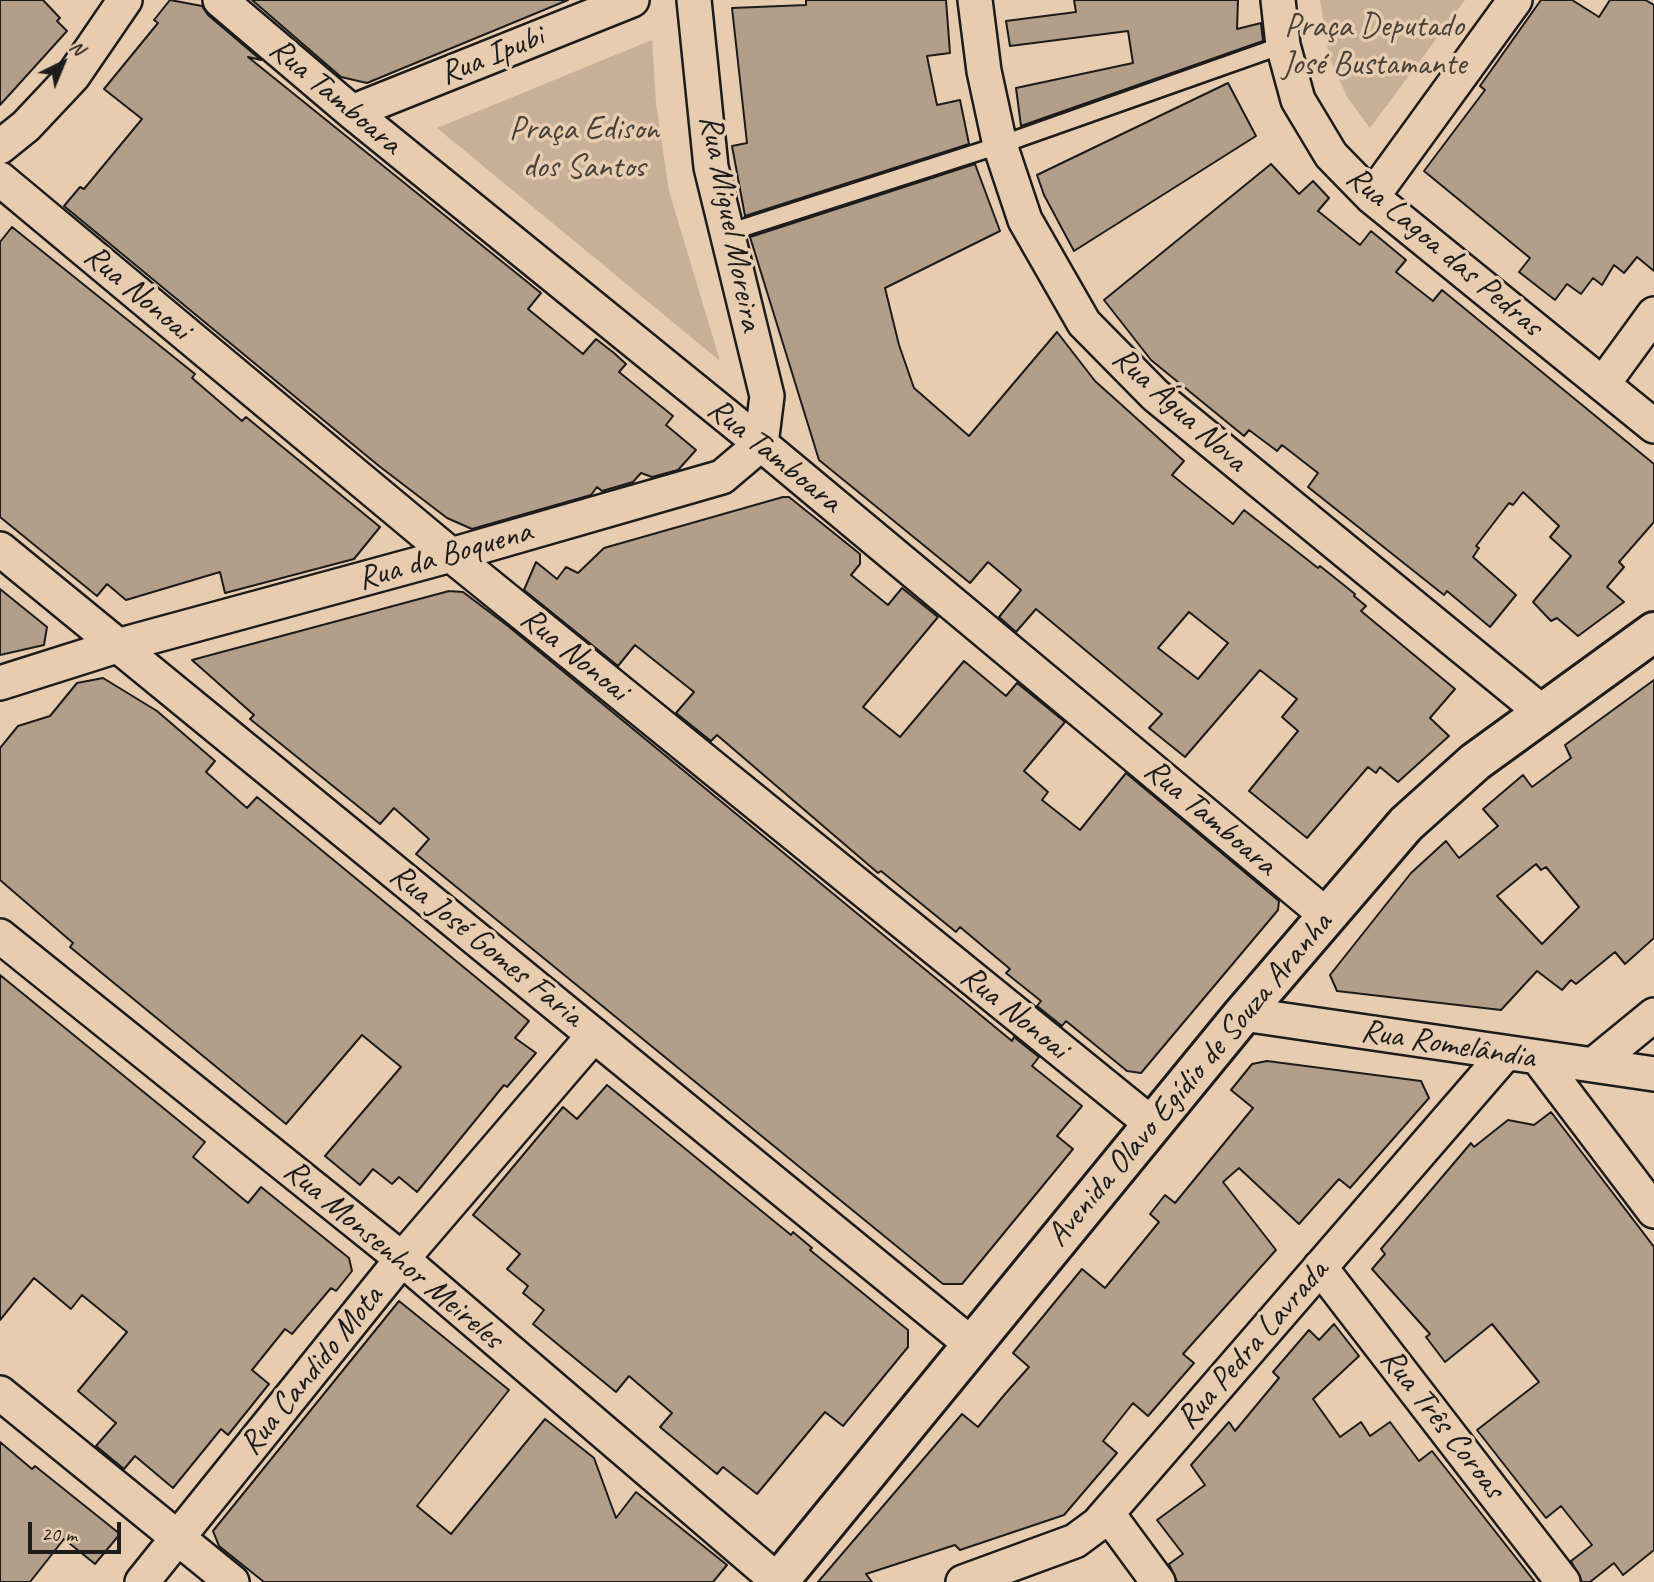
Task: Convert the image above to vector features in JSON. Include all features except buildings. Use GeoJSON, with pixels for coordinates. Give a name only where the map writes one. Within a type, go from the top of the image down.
{"type":"FeatureCollection","features":[{"type":"Feature","properties":{"kind":"main road","name":"Avenida Olavo Egídio de Souza Aranha"},"geometry":{"type":"LineString","coordinates":[[779,1582],[1242,1014],[1406,824],[1475,762],[1654,632]]}},
{"type":"Feature","properties":{"kind":"street"},"geometry":{"type":"LineString","coordinates":[[0,147],[26,126],[73,76],[125,0]]}},
{"type":"Feature","properties":{"kind":"street","name":"Rua Tamboara"},"geometry":{"type":"LineString","coordinates":[[220,0],[352,112],[761,444],[1326,915]]}},
{"type":"Feature","properties":{"kind":"street","name":"Rua Ipubi"},"geometry":{"type":"LineString","coordinates":[[352,112],[632,0]]}},
{"type":"Feature","properties":{"kind":"street","name":"Rua Miguel Moreira"},"geometry":{"type":"LineString","coordinates":[[694,0],[711,167],[767,396],[761,444]]}},
{"type":"Feature","properties":{"kind":"street","name":"Rua Água Nova"},"geometry":{"type":"LineString","coordinates":[[975,0],[984,71],[1000,145],[1025,220],[1084,323],[1155,395],[1543,713]]}},
{"type":"Feature","properties":{"kind":"street","name":"Rua Lagoa das Pedras"},"geometry":{"type":"LineString","coordinates":[[1278,0],[1283,46],[1298,100],[1331,155],[1372,197],[1654,426]]}},
{"type":"Feature","properties":{"kind":"street"},"geometry":{"type":"LineString","coordinates":[[1372,197],[1515,0]]}},
{"type":"Feature","properties":{"kind":"street","name":"Rua Nonoai"},"geometry":{"type":"LineString","coordinates":[[0,179],[451,555],[1153,1125]]}},
{"type":"Feature","properties":{"kind":"street"},"geometry":{"type":"LineString","coordinates":[[1603,384],[1654,314]]}},
{"type":"Feature","properties":{"kind":"street","name":"Rua da Boquena"},"geometry":{"type":"LineString","coordinates":[[0,683],[117,646],[451,555],[722,477],[761,444]]}},
{"type":"Feature","properties":{"kind":"street","name":"Rua José Gomes Faria"},"geometry":{"type":"LineString","coordinates":[[0,549],[971,1344]]}},
{"type":"Feature","properties":{"kind":"street","name":"Rua Monsenhor Meireles"},"geometry":{"type":"LineString","coordinates":[[0,936],[402,1259],[779,1582]]}},
{"type":"Feature","properties":{"kind":"street","name":"Rua Romelândia"},"geometry":{"type":"LineString","coordinates":[[1242,1014],[1654,1074]]}},
{"type":"Feature","properties":{"kind":"street"},"geometry":{"type":"LineString","coordinates":[[1593,1065],[1654,1015]]}},
{"type":"Feature","properties":{"kind":"street","name":"Rua Candido Mota"},"geometry":{"type":"LineString","coordinates":[[142,1582],[402,1259],[594,1035]]}},
{"type":"Feature","properties":{"kind":"street","name":"Rua Pedra Lavrada"},"geometry":{"type":"LineString","coordinates":[[963,1582],[1075,1541],[1108,1514],[1505,1054]]}},
{"type":"Feature","properties":{"kind":"street"},"geometry":{"type":"LineString","coordinates":[[1539,1059],[1654,1212]]}},
{"type":"Feature","properties":{"kind":"street","name":"Rua Três Coroas"},"geometry":{"type":"LineString","coordinates":[[1320,1267],[1563,1582]]}},
{"type":"Feature","properties":{"kind":"street"},"geometry":{"type":"LineString","coordinates":[[0,1393],[232,1582]]}},
{"type":"Feature","properties":{"kind":"street"},"geometry":{"type":"LineString","coordinates":[[1108,1514],[1158,1582]]}},
{"type":"Feature","properties":{"kind":"lane"},"geometry":{"type":"LineString","coordinates":[[727,233],[1000,145],[1283,46]]}},
{"type":"Feature","properties":{"kind":"green space","name":"Praça Deputado José Bustamante"},"geometry":{"type":"Polygon","coordinates":[[[1320,0],[1465,0],[1370,128],[1347,97],[1329,56],[1320,0]]]}},
{"type":"Feature","properties":{"kind":"green space","name":"Praça Edison dos Santos"},"geometry":{"type":"Polygon","coordinates":[[[652,40],[656,103],[669,191],[720,361],[437,128],[652,40]]]}}]}
